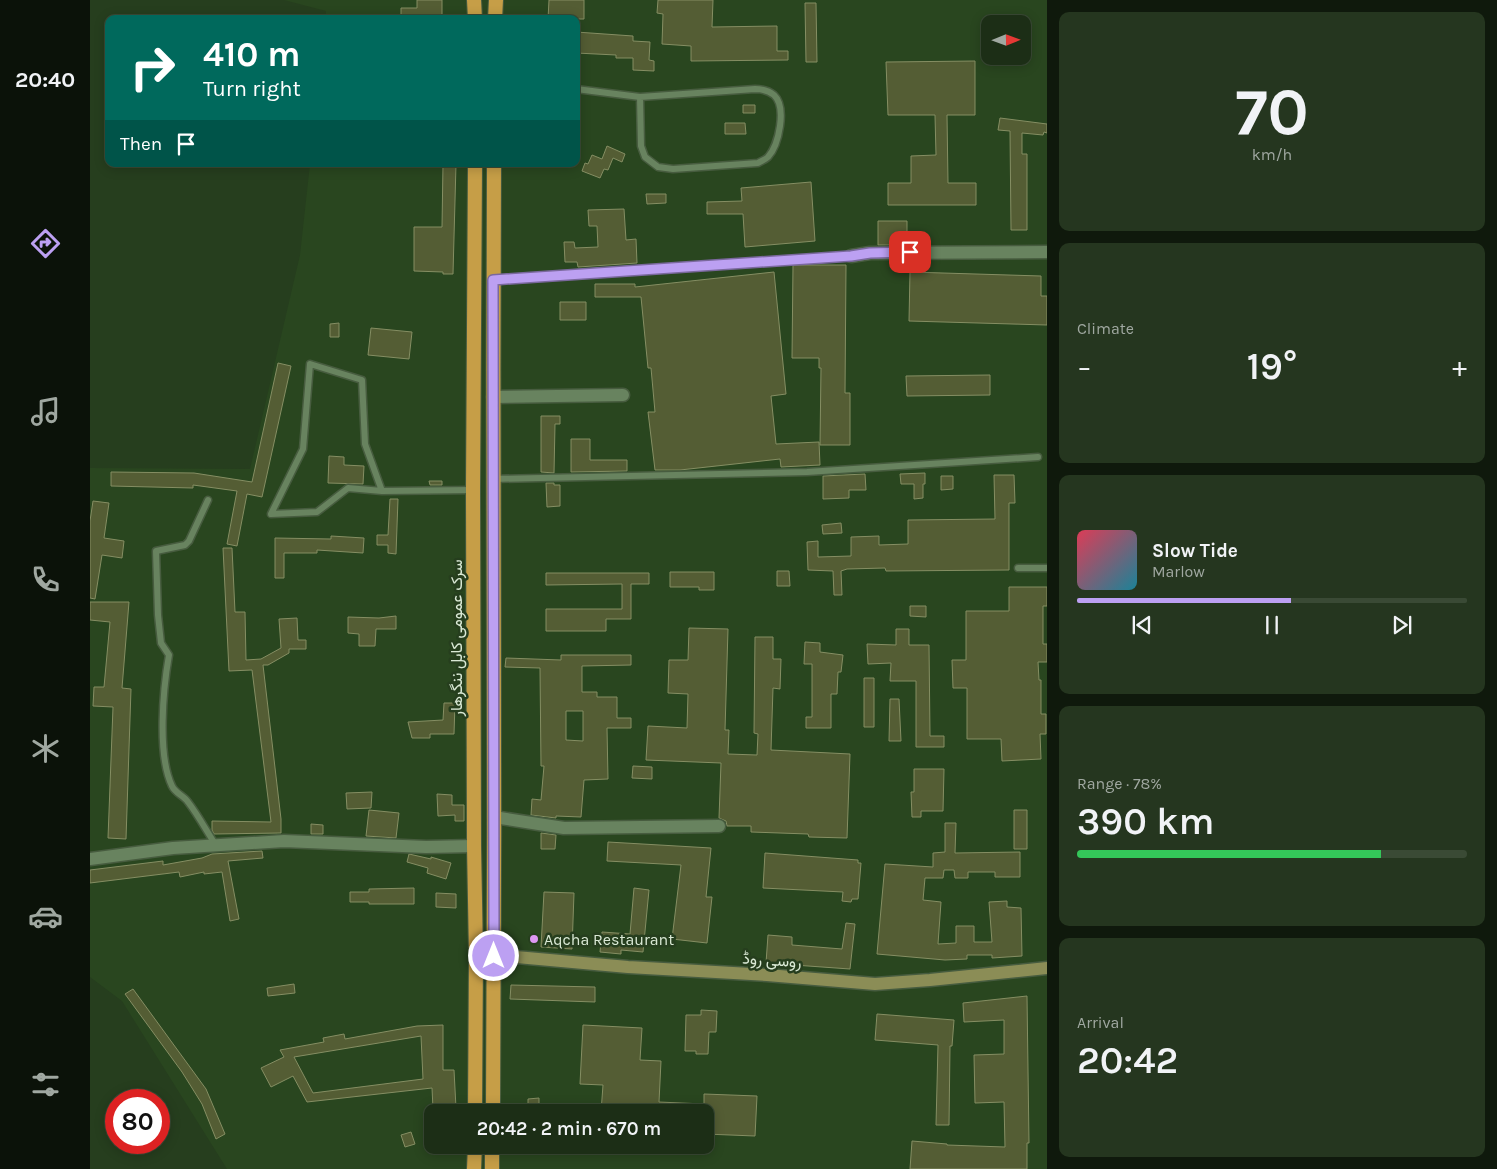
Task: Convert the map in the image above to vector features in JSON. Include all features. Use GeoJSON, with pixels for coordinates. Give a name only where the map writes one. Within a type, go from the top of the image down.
{"type":"FeatureCollection","features":[{"type":"Feature","properties":{"kind":"highway"},"geometry":{"type":"LineString","coordinates":[[474,0],[474,15]]}},
{"type":"Feature","properties":{"kind":"highway"},"geometry":{"type":"LineString","coordinates":[[496,0],[496,15]]}},
{"type":"Feature","properties":{"kind":"highway","name":"سرک عمومی کابل ننگرهار"},"geometry":{"type":"LineString","coordinates":[[475,167],[475,1104]]}},
{"type":"Feature","properties":{"kind":"highway"},"geometry":{"type":"LineString","coordinates":[[493,1104],[492,479],[494,167]]}},
{"type":"Feature","properties":{"kind":"highway"},"geometry":{"type":"LineString","coordinates":[[474,565],[493,565]]}},
{"type":"Feature","properties":{"kind":"highway"},"geometry":{"type":"LineString","coordinates":[[474,1169],[475,1154]]}},
{"type":"Feature","properties":{"kind":"highway"},"geometry":{"type":"LineString","coordinates":[[492,1154],[492,1169]]}},
{"type":"Feature","properties":{"kind":"main road","name":"روسی روڈ"},"geometry":{"type":"LineString","coordinates":[[494,956],[875,984],[1047,968]]}},
{"type":"Feature","properties":{"kind":"street"},"geometry":{"type":"LineString","coordinates":[[851,256],[870,253],[1047,252]]}},
{"type":"Feature","properties":{"kind":"street"},"geometry":{"type":"LineString","coordinates":[[493,397],[623,395]]}},
{"type":"Feature","properties":{"kind":"street"},"geometry":{"type":"LineString","coordinates":[[494,817],[564,828],[719,826]]}},
{"type":"Feature","properties":{"kind":"street"},"geometry":{"type":"LineString","coordinates":[[90,859],[215,844],[284,841],[426,847],[474,846]]}},
{"type":"Feature","properties":{"kind":"lane"},"geometry":{"type":"LineString","coordinates":[[580,90],[640,97],[755,89],[764,90],[774,95],[779,103],[781,124],[776,145],[768,158],[758,163],[673,169],[658,167],[645,158],[641,146],[640,97]]}},
{"type":"Feature","properties":{"kind":"lane"},"geometry":{"type":"LineString","coordinates":[[493,280],[851,256]]}},
{"type":"Feature","properties":{"kind":"lane"},"geometry":{"type":"LineString","coordinates":[[382,491],[365,444],[362,380],[310,364],[303,449],[271,514],[317,512],[348,488],[382,491],[474,490]]}},
{"type":"Feature","properties":{"kind":"lane"},"geometry":{"type":"LineString","coordinates":[[492,479],[808,472],[1038,457]]}},
{"type":"Feature","properties":{"kind":"lane"},"geometry":{"type":"LineString","coordinates":[[208,500],[189,541],[185,545],[156,551],[161,643],[169,655],[165,677],[163,738],[166,773],[173,789],[187,800],[215,844]]}},
{"type":"Feature","properties":{"kind":"lane"},"geometry":{"type":"LineString","coordinates":[[1018,568],[1047,568]]}},
{"type":"Feature","properties":{"kind":"shaded area"},"geometry":{"type":"Polygon","coordinates":[[[284,0],[1047,0],[1047,1169],[227,1169],[122,1001],[90,977],[90,468],[250,469],[300,255],[310,167],[580,167],[580,15],[326,15],[326,11],[284,0]]]}},
{"type":"Feature","properties":{"kind":"building"},"geometry":{"type":"Polygon","coordinates":[[[417,0],[442,0],[442,15],[401,15],[401,8],[417,8],[417,0]]]}},
{"type":"Feature","properties":{"kind":"building"},"geometry":{"type":"Polygon","coordinates":[[[549,0],[584,0],[584,19],[580,19],[580,15],[548,15],[549,0]]]}},
{"type":"Feature","properties":{"kind":"building"},"geometry":{"type":"Polygon","coordinates":[[[658,0],[713,0],[712,27],[777,26],[777,51],[788,51],[788,60],[691,61],[691,46],[662,44],[663,14],[657,13],[658,0]]]}},
{"type":"Feature","properties":{"kind":"building"},"geometry":{"type":"Polygon","coordinates":[[[805,3],[816,3],[817,62],[806,62],[805,3]]]}},
{"type":"Feature","properties":{"kind":"building"},"geometry":{"type":"Polygon","coordinates":[[[580,32],[633,36],[633,41],[650,42],[649,60],[654,61],[654,71],[633,70],[633,58],[616,58],[616,55],[580,53],[580,32]]]}},
{"type":"Feature","properties":{"kind":"building"},"geometry":{"type":"Polygon","coordinates":[[[975,61],[975,115],[947,115],[948,183],[976,183],[976,205],[888,205],[888,183],[911,183],[911,156],[936,155],[935,115],[888,115],[886,62],[975,61]]]}},
{"type":"Feature","properties":{"kind":"building"},"geometry":{"type":"Polygon","coordinates":[[[743,105],[755,105],[755,113],[743,113],[743,105]]]}},
{"type":"Feature","properties":{"kind":"building"},"geometry":{"type":"Polygon","coordinates":[[[1000,118],[1047,124],[1047,133],[1044,132],[1043,135],[1022,133],[1022,154],[1027,154],[1027,230],[1011,230],[1010,131],[998,130],[1000,118]]]}},
{"type":"Feature","properties":{"kind":"building"},"geometry":{"type":"Polygon","coordinates":[[[725,123],[745,123],[746,134],[725,134],[725,123]]]}},
{"type":"Feature","properties":{"kind":"building"},"geometry":{"type":"Polygon","coordinates":[[[607,146],[625,154],[622,162],[613,158],[608,170],[604,169],[600,178],[582,171],[585,163],[588,164],[592,155],[602,159],[607,146]]]}},
{"type":"Feature","properties":{"kind":"building"},"geometry":{"type":"Polygon","coordinates":[[[443,167],[456,167],[453,274],[414,271],[414,227],[442,227],[443,167]]]}},
{"type":"Feature","properties":{"kind":"building"},"geometry":{"type":"Polygon","coordinates":[[[811,182],[815,241],[745,247],[743,214],[707,214],[707,202],[742,201],[741,188],[811,182]]]}},
{"type":"Feature","properties":{"kind":"building"},"geometry":{"type":"Polygon","coordinates":[[[646,194],[666,194],[666,203],[647,204],[646,194]]]}},
{"type":"Feature","properties":{"kind":"building"},"geometry":{"type":"Polygon","coordinates":[[[624,209],[626,240],[636,239],[637,263],[578,267],[577,262],[565,262],[564,242],[574,242],[575,248],[598,247],[597,226],[589,226],[588,210],[624,209]]]}},
{"type":"Feature","properties":{"kind":"building"},"geometry":{"type":"Polygon","coordinates":[[[878,221],[907,221],[907,245],[878,245],[878,221]]]}},
{"type":"Feature","properties":{"kind":"building"},"geometry":{"type":"Polygon","coordinates":[[[793,265],[846,265],[845,393],[850,393],[850,445],[820,445],[821,368],[819,368],[819,358],[792,358],[793,265]]]}},
{"type":"Feature","properties":{"kind":"building"},"geometry":{"type":"Polygon","coordinates":[[[774,272],[786,394],[771,396],[776,444],[819,442],[820,465],[781,467],[780,459],[680,470],[655,470],[648,412],[655,412],[651,368],[648,368],[641,297],[595,297],[595,284],[635,284],[635,287],[774,272]]]}},
{"type":"Feature","properties":{"kind":"building"},"geometry":{"type":"Polygon","coordinates":[[[910,272],[1041,276],[1041,296],[1047,296],[1047,325],[909,321],[910,272]]]}},
{"type":"Feature","properties":{"kind":"building"},"geometry":{"type":"Polygon","coordinates":[[[560,302],[586,302],[586,320],[560,320],[560,302]]]}},
{"type":"Feature","properties":{"kind":"building"},"geometry":{"type":"Polygon","coordinates":[[[339,323],[339,337],[330,337],[330,324],[339,323]]]}},
{"type":"Feature","properties":{"kind":"building"},"geometry":{"type":"Polygon","coordinates":[[[371,328],[412,332],[409,359],[368,355],[371,328]]]}},
{"type":"Feature","properties":{"kind":"building"},"geometry":{"type":"Polygon","coordinates":[[[278,363],[291,366],[262,497],[247,494],[237,546],[227,544],[237,491],[193,485],[193,488],[111,486],[111,472],[194,473],[252,482],[278,363]]]}},
{"type":"Feature","properties":{"kind":"building"},"geometry":{"type":"Polygon","coordinates":[[[990,375],[990,395],[907,396],[906,376],[990,375]]]}},
{"type":"Feature","properties":{"kind":"building"},"geometry":{"type":"Polygon","coordinates":[[[541,416],[560,416],[560,424],[555,424],[554,473],[541,472],[541,416]]]}},
{"type":"Feature","properties":{"kind":"building"},"geometry":{"type":"Polygon","coordinates":[[[571,439],[590,439],[590,460],[627,460],[627,471],[571,472],[571,439]]]}},
{"type":"Feature","properties":{"kind":"building"},"geometry":{"type":"Polygon","coordinates":[[[329,456],[344,457],[344,465],[364,466],[363,484],[328,483],[329,456]]]}},
{"type":"Feature","properties":{"kind":"building"},"geometry":{"type":"Polygon","coordinates":[[[925,473],[923,498],[914,499],[914,484],[901,484],[900,474],[925,473]]]}},
{"type":"Feature","properties":{"kind":"building"},"geometry":{"type":"Polygon","coordinates":[[[865,474],[866,490],[849,490],[849,498],[823,499],[823,476],[865,474]]]}},
{"type":"Feature","properties":{"kind":"building"},"geometry":{"type":"Polygon","coordinates":[[[994,475],[1014,475],[1015,503],[1009,503],[1009,570],[886,571],[885,568],[847,569],[841,571],[842,595],[834,595],[833,571],[808,570],[807,542],[818,541],[818,557],[851,556],[851,537],[879,536],[879,545],[908,544],[908,520],[995,519],[994,475]]]}},
{"type":"Feature","properties":{"kind":"building"},"geometry":{"type":"Polygon","coordinates":[[[941,476],[953,476],[953,489],[941,490],[941,476]]]}},
{"type":"Feature","properties":{"kind":"building"},"geometry":{"type":"Polygon","coordinates":[[[429,481],[442,481],[442,485],[430,485],[429,481]]]}},
{"type":"Feature","properties":{"kind":"building"},"geometry":{"type":"Polygon","coordinates":[[[546,483],[560,485],[560,506],[547,507],[546,483]]]}},
{"type":"Feature","properties":{"kind":"building"},"geometry":{"type":"Polygon","coordinates":[[[390,499],[398,499],[396,554],[388,553],[388,545],[377,545],[377,535],[388,535],[390,499]]]}},
{"type":"Feature","properties":{"kind":"building"},"geometry":{"type":"Polygon","coordinates":[[[93,501],[109,503],[104,538],[124,541],[122,558],[102,555],[95,599],[90,598],[90,521],[93,501]]]}},
{"type":"Feature","properties":{"kind":"building"},"geometry":{"type":"Polygon","coordinates":[[[841,523],[842,533],[823,534],[822,525],[841,523]]]}},
{"type":"Feature","properties":{"kind":"building"},"geometry":{"type":"Polygon","coordinates":[[[331,536],[364,538],[363,553],[317,550],[317,553],[284,553],[284,578],[275,578],[275,538],[331,539],[331,536]]]}},
{"type":"Feature","properties":{"kind":"building"},"geometry":{"type":"Polygon","coordinates":[[[223,548],[232,548],[235,612],[245,612],[246,660],[261,659],[281,648],[279,619],[297,618],[298,640],[306,640],[306,649],[289,649],[289,653],[268,665],[263,665],[281,833],[214,834],[212,830],[212,821],[271,822],[252,670],[229,671],[223,548]]]}},
{"type":"Feature","properties":{"kind":"building"},"geometry":{"type":"Polygon","coordinates":[[[777,571],[789,571],[790,586],[777,586],[777,571]]]}},
{"type":"Feature","properties":{"kind":"building"},"geometry":{"type":"Polygon","coordinates":[[[670,572],[714,572],[714,590],[699,590],[699,587],[670,587],[670,572]]]}},
{"type":"Feature","properties":{"kind":"building"},"geometry":{"type":"Polygon","coordinates":[[[546,573],[649,573],[649,584],[631,584],[631,619],[606,619],[606,631],[546,631],[546,609],[622,609],[622,584],[546,585],[546,573]]]}},
{"type":"Feature","properties":{"kind":"building"},"geometry":{"type":"Polygon","coordinates":[[[1009,587],[1047,587],[1047,606],[1043,606],[1043,644],[1047,644],[1047,662],[1038,662],[1039,680],[1041,680],[1041,714],[1046,714],[1046,734],[1040,734],[1041,759],[1002,761],[1001,739],[967,739],[967,688],[953,688],[952,660],[966,660],[966,611],[1009,611],[1009,587]]]}},
{"type":"Feature","properties":{"kind":"building"},"geometry":{"type":"Polygon","coordinates":[[[90,602],[129,602],[122,688],[131,689],[126,839],[108,838],[113,707],[93,706],[94,687],[104,687],[110,622],[90,620],[90,602]]]}},
{"type":"Feature","properties":{"kind":"building"},"geometry":{"type":"Polygon","coordinates":[[[910,606],[926,606],[926,617],[910,616],[910,606]]]}},
{"type":"Feature","properties":{"kind":"building"},"geometry":{"type":"Polygon","coordinates":[[[396,616],[396,629],[376,629],[375,646],[359,646],[359,634],[348,633],[348,617],[379,618],[396,616]]]}},
{"type":"Feature","properties":{"kind":"building"},"geometry":{"type":"Polygon","coordinates":[[[689,628],[728,629],[725,730],[729,730],[728,754],[757,755],[758,734],[754,733],[755,637],[773,637],[773,659],[781,659],[780,689],[773,688],[771,750],[850,754],[847,838],[809,837],[808,834],[751,832],[751,826],[727,826],[726,821],[719,818],[721,763],[646,760],[648,726],[687,728],[688,694],[668,693],[669,660],[688,660],[689,628]]]}},
{"type":"Feature","properties":{"kind":"building"},"geometry":{"type":"Polygon","coordinates":[[[896,629],[909,629],[909,645],[929,645],[930,736],[944,736],[944,747],[916,747],[916,681],[890,681],[891,663],[868,664],[867,644],[896,645],[896,629]]]}},
{"type":"Feature","properties":{"kind":"building"},"geometry":{"type":"Polygon","coordinates":[[[805,642],[820,643],[820,652],[843,655],[841,672],[838,672],[837,694],[831,694],[831,728],[806,728],[806,717],[812,717],[812,664],[804,664],[805,642]]]}},
{"type":"Feature","properties":{"kind":"building"},"geometry":{"type":"Polygon","coordinates":[[[561,655],[631,655],[631,665],[582,666],[582,692],[597,692],[597,697],[617,697],[617,718],[631,718],[631,728],[607,728],[608,779],[584,780],[581,817],[556,816],[556,818],[531,815],[532,799],[541,800],[544,766],[541,766],[540,668],[505,667],[506,658],[561,660],[561,655]],[[566,711],[566,740],[583,741],[583,711],[566,711]]]}},
{"type":"Feature","properties":{"kind":"building"},"geometry":{"type":"Polygon","coordinates":[[[864,678],[874,678],[874,727],[864,727],[864,678]]]}},
{"type":"Feature","properties":{"kind":"building"},"geometry":{"type":"Polygon","coordinates":[[[890,699],[899,699],[901,741],[889,741],[890,699]]]}},
{"type":"Feature","properties":{"kind":"building"},"geometry":{"type":"Polygon","coordinates":[[[444,703],[455,703],[454,734],[430,734],[430,738],[412,738],[408,722],[443,720],[444,703]]]}},
{"type":"Feature","properties":{"kind":"building"},"geometry":{"type":"Polygon","coordinates":[[[633,766],[652,767],[652,779],[632,778],[633,766]]]}},
{"type":"Feature","properties":{"kind":"building"},"geometry":{"type":"Polygon","coordinates":[[[914,769],[944,769],[943,811],[921,811],[921,817],[912,817],[911,792],[914,792],[914,769]]]}},
{"type":"Feature","properties":{"kind":"building"},"geometry":{"type":"Polygon","coordinates":[[[372,792],[371,808],[347,809],[346,793],[372,792]]]}},
{"type":"Feature","properties":{"kind":"building"},"geometry":{"type":"Polygon","coordinates":[[[437,794],[452,795],[452,805],[464,805],[464,821],[455,821],[455,815],[438,816],[437,794]]]}},
{"type":"Feature","properties":{"kind":"building"},"geometry":{"type":"Polygon","coordinates":[[[369,810],[399,813],[396,838],[366,836],[369,810]]]}},
{"type":"Feature","properties":{"kind":"building"},"geometry":{"type":"Polygon","coordinates":[[[1014,810],[1027,810],[1027,849],[1014,849],[1014,810]]]}},
{"type":"Feature","properties":{"kind":"building"},"geometry":{"type":"Polygon","coordinates":[[[945,823],[956,823],[955,853],[1020,852],[1020,877],[995,877],[995,872],[968,872],[968,878],[955,878],[954,870],[944,870],[943,878],[925,878],[923,900],[941,902],[938,944],[956,943],[956,926],[974,926],[974,942],[992,942],[989,902],[1007,901],[1007,907],[1021,908],[1022,956],[992,958],[992,955],[967,955],[967,959],[945,960],[877,954],[885,864],[933,867],[933,853],[945,852],[945,823]]]}},
{"type":"Feature","properties":{"kind":"building"},"geometry":{"type":"Polygon","coordinates":[[[311,824],[323,825],[323,834],[311,834],[311,824]]]}},
{"type":"Feature","properties":{"kind":"building"},"geometry":{"type":"Polygon","coordinates":[[[541,833],[556,835],[555,849],[541,849],[541,833]]]}},
{"type":"Feature","properties":{"kind":"building"},"geometry":{"type":"Polygon","coordinates":[[[608,842],[711,848],[706,897],[712,897],[707,943],[672,939],[681,865],[607,861],[608,842]]]}},
{"type":"Feature","properties":{"kind":"building"},"geometry":{"type":"Polygon","coordinates":[[[262,851],[263,858],[228,861],[239,919],[230,921],[222,872],[204,874],[204,872],[180,877],[179,872],[90,883],[90,870],[163,861],[163,865],[202,858],[212,854],[262,851]]]}},
{"type":"Feature","properties":{"kind":"building"},"geometry":{"type":"Polygon","coordinates":[[[765,853],[858,860],[858,863],[861,863],[858,899],[852,899],[851,902],[842,901],[843,892],[763,888],[765,853]]]}},
{"type":"Feature","properties":{"kind":"building"},"geometry":{"type":"Polygon","coordinates":[[[409,854],[431,859],[431,857],[451,863],[446,879],[427,873],[428,868],[407,862],[409,854]]]}},
{"type":"Feature","properties":{"kind":"building"},"geometry":{"type":"Polygon","coordinates":[[[414,888],[414,904],[350,902],[350,892],[369,892],[369,889],[414,888]]]}},
{"type":"Feature","properties":{"kind":"building"},"geometry":{"type":"Polygon","coordinates":[[[634,888],[649,890],[643,952],[621,950],[621,954],[600,952],[602,932],[630,934],[634,888]]]}},
{"type":"Feature","properties":{"kind":"building"},"geometry":{"type":"Polygon","coordinates":[[[544,892],[574,893],[572,949],[541,947],[544,892]]]}},
{"type":"Feature","properties":{"kind":"building"},"geometry":{"type":"Polygon","coordinates":[[[436,893],[456,894],[456,908],[436,907],[436,893]]]}},
{"type":"Feature","properties":{"kind":"building"},"geometry":{"type":"Polygon","coordinates":[[[846,923],[855,924],[850,969],[766,963],[768,935],[792,937],[792,945],[842,949],[846,923]]]}},
{"type":"Feature","properties":{"kind":"building"},"geometry":{"type":"Polygon","coordinates":[[[294,984],[295,993],[268,996],[267,988],[294,984]]]}},
{"type":"Feature","properties":{"kind":"building"},"geometry":{"type":"Polygon","coordinates":[[[511,985],[595,987],[595,1002],[510,999],[511,985]]]}},
{"type":"Feature","properties":{"kind":"building"},"geometry":{"type":"Polygon","coordinates":[[[133,989],[206,1089],[225,1134],[216,1139],[202,1104],[182,1072],[125,994],[133,989]]]}},
{"type":"Feature","properties":{"kind":"building"},"geometry":{"type":"Polygon","coordinates":[[[1027,996],[1029,1143],[1027,1143],[1027,1169],[910,1169],[912,1141],[947,1145],[1005,1147],[1004,1102],[975,1103],[974,1055],[1004,1054],[1004,1020],[964,1022],[963,1003],[1027,996]]]}},
{"type":"Feature","properties":{"kind":"building"},"geometry":{"type":"Polygon","coordinates":[[[701,1010],[717,1011],[716,1032],[709,1032],[708,1054],[696,1054],[696,1051],[685,1051],[686,1015],[701,1015],[701,1010]]]}},
{"type":"Feature","properties":{"kind":"building"},"geometry":{"type":"Polygon","coordinates":[[[877,1014],[954,1020],[952,1046],[950,1046],[949,1125],[936,1125],[938,1045],[875,1040],[877,1014]]]}},
{"type":"Feature","properties":{"kind":"building"},"geometry":{"type":"Polygon","coordinates":[[[443,1025],[443,1070],[454,1070],[456,1104],[433,1104],[432,1088],[307,1102],[293,1076],[271,1087],[261,1068],[284,1057],[280,1050],[324,1042],[323,1038],[344,1034],[345,1039],[417,1026],[443,1025]],[[421,1036],[294,1057],[313,1093],[423,1079],[421,1036]]]}},
{"type":"Feature","properties":{"kind":"building"},"geometry":{"type":"Polygon","coordinates":[[[583,1025],[642,1028],[640,1060],[661,1061],[659,1102],[704,1104],[602,1104],[603,1085],[580,1084],[583,1025]]]}},
{"type":"Feature","properties":{"kind":"building"},"geometry":{"type":"Polygon","coordinates":[[[704,1094],[757,1096],[755,1136],[714,1134],[714,1104],[704,1104],[704,1094]]]}},
{"type":"Feature","properties":{"kind":"building"},"geometry":{"type":"Polygon","coordinates":[[[539,1098],[539,1104],[528,1104],[528,1099],[539,1098]]]}},
{"type":"Feature","properties":{"kind":"building"},"geometry":{"type":"Polygon","coordinates":[[[411,1132],[415,1144],[405,1147],[401,1135],[411,1132]]]}},
{"type":"Feature","properties":{"kind":"place","name":"Aqcha Restaurant"},"geometry":{"type":"Point","coordinates":[534,939]}},
{"type":"Feature","properties":{"kind":"route"},"geometry":{"type":"LineString","coordinates":[[494,956],[493,280],[851,256],[870,253],[910,252]]}}]}
